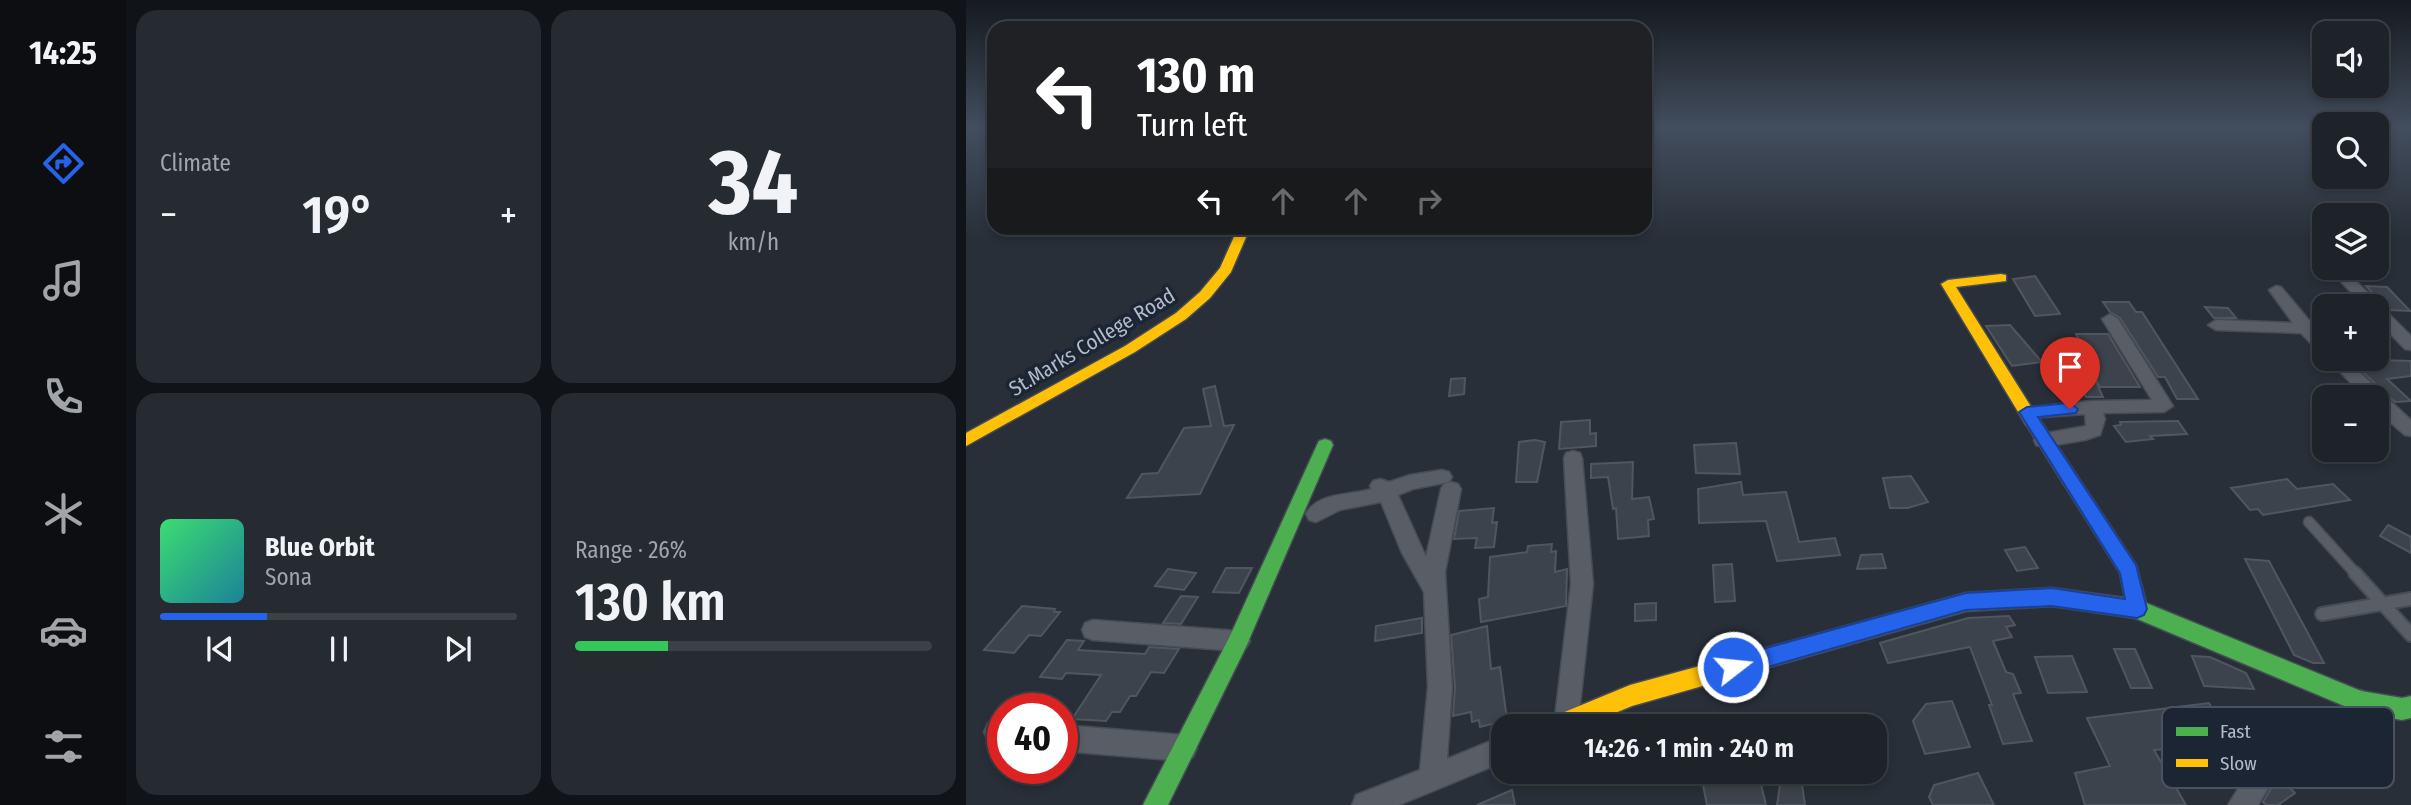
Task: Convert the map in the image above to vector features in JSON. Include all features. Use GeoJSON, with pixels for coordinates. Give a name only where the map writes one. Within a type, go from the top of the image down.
{"type":"FeatureCollection","features":[{"type":"Feature","properties":{"kind":"street","name":"St.Marks College Road"},"geometry":{"type":"LineString","coordinates":[[966,440],[1130,349],[1181,316],[1205,295],[1226,269],[1241,235]]}},
{"type":"Feature","properties":{"kind":"street"},"geometry":{"type":"LineString","coordinates":[[2001,278],[1948,284],[2043,440],[2129,571],[2137,609]]}},
{"type":"Feature","properties":{"kind":"street"},"geometry":{"type":"LineString","coordinates":[[2347,280],[2361,294]]}},
{"type":"Feature","properties":{"kind":"street"},"geometry":{"type":"LineString","coordinates":[[2276,290],[2312,335]]}},
{"type":"Feature","properties":{"kind":"street"},"geometry":{"type":"LineString","coordinates":[[2027,412],[2092,407],[2164,406],[2110,319]]}},
{"type":"Feature","properties":{"kind":"street"},"geometry":{"type":"LineString","coordinates":[[2389,322],[2411,345]]}},
{"type":"Feature","properties":{"kind":"street"},"geometry":{"type":"LineString","coordinates":[[2216,325],[2305,328]]}},
{"type":"Feature","properties":{"kind":"street"},"geometry":{"type":"LineString","coordinates":[[2348,371],[2362,385]]}},
{"type":"Feature","properties":{"kind":"street"},"geometry":{"type":"LineString","coordinates":[[2043,440],[2085,434],[2094,429],[2096,419],[2092,407]]}},
{"type":"Feature","properties":{"kind":"street"},"geometry":{"type":"LineString","coordinates":[[2389,412],[2411,430]]}},
{"type":"Feature","properties":{"kind":"street"},"geometry":{"type":"LineString","coordinates":[[2392,415],[2411,415]]}},
{"type":"Feature","properties":{"kind":"street"},"geometry":{"type":"LineString","coordinates":[[1156,805],[1238,641],[1325,445]]}},
{"type":"Feature","properties":{"kind":"street"},"geometry":{"type":"LineString","coordinates":[[1564,714],[1582,584],[1573,458]]}},
{"type":"Feature","properties":{"kind":"street"},"geometry":{"type":"LineString","coordinates":[[1316,514],[1336,503],[1371,498],[1383,488],[1401,488],[1410,482],[1447,483],[1434,572],[1440,687],[1432,779]]}},
{"type":"Feature","properties":{"kind":"street"},"geometry":{"type":"LineString","coordinates":[[1383,488],[1413,553],[1435,592]]}},
{"type":"Feature","properties":{"kind":"street"},"geometry":{"type":"LineString","coordinates":[[1588,714],[1630,696],[1966,602],[2052,597],[2137,609],[2361,702],[2390,707]]}},
{"type":"Feature","properties":{"kind":"street"},"geometry":{"type":"LineString","coordinates":[[1093,630],[1238,641]]}},
{"type":"Feature","properties":{"kind":"street"},"geometry":{"type":"LineString","coordinates":[[2358,707],[2361,702]]}},
{"type":"Feature","properties":{"kind":"street"},"geometry":{"type":"LineString","coordinates":[[1078,739],[1184,748]]}},
{"type":"Feature","properties":{"kind":"street"},"geometry":{"type":"LineString","coordinates":[[1366,805],[1491,754]]}},
{"type":"Feature","properties":{"kind":"street"},"geometry":{"type":"LineString","coordinates":[[2242,805],[2253,788]]}},
{"type":"Feature","properties":{"kind":"lane"},"geometry":{"type":"LineString","coordinates":[[2309,522],[2411,635]]}},
{"type":"Feature","properties":{"kind":"lane"},"geometry":{"type":"LineString","coordinates":[[2322,614],[2411,599]]}},
{"type":"Feature","properties":{"kind":"building"},"geometry":{"type":"Polygon","coordinates":[[[2035,276],[2060,314],[2035,316],[2013,279],[2035,276]]]}},
{"type":"Feature","properties":{"kind":"building"},"geometry":{"type":"Polygon","coordinates":[[[2366,286],[2387,287],[2410,311],[2389,310],[2389,294],[2373,294],[2366,286]]]}},
{"type":"Feature","properties":{"kind":"building"},"geometry":{"type":"Polygon","coordinates":[[[2103,302],[2129,302],[2136,312],[2142,312],[2198,399],[2177,399],[2165,377],[2158,377],[2120,318],[2110,312],[2103,302]]]}},
{"type":"Feature","properties":{"kind":"building"},"geometry":{"type":"Polygon","coordinates":[[[2205,307],[2228,308],[2236,318],[2214,318],[2205,307]]]}},
{"type":"Feature","properties":{"kind":"building"},"geometry":{"type":"Polygon","coordinates":[[[2010,325],[2042,362],[2012,366],[1986,326],[2010,325]]]}},
{"type":"Feature","properties":{"kind":"building"},"geometry":{"type":"Polygon","coordinates":[[[2076,334],[2108,334],[2140,387],[2100,387],[2089,366],[2093,366],[2076,334]]]}},
{"type":"Feature","properties":{"kind":"building"},"geometry":{"type":"Polygon","coordinates":[[[2389,360],[2411,361],[2411,376],[2387,379],[2411,401],[2395,402],[2389,396],[2389,385],[2377,385],[2362,371],[2389,371],[2389,360]]]}},
{"type":"Feature","properties":{"kind":"building"},"geometry":{"type":"Polygon","coordinates":[[[1465,378],[1464,394],[1449,396],[1451,379],[1465,378]]]}},
{"type":"Feature","properties":{"kind":"building"},"geometry":{"type":"Polygon","coordinates":[[[2077,380],[2095,380],[2103,397],[2086,397],[2077,380]]]}},
{"type":"Feature","properties":{"kind":"building"},"geometry":{"type":"Polygon","coordinates":[[[1215,386],[1224,426],[1234,425],[1200,494],[1127,498],[1142,474],[1158,473],[1184,428],[1211,426],[1203,389],[1215,386]]]}},
{"type":"Feature","properties":{"kind":"building"},"geometry":{"type":"Polygon","coordinates":[[[1590,420],[1590,434],[1596,433],[1596,446],[1559,449],[1561,422],[1590,420]]]}},
{"type":"Feature","properties":{"kind":"building"},"geometry":{"type":"Polygon","coordinates":[[[2178,421],[2187,434],[2150,436],[2153,439],[2126,442],[2114,426],[2121,425],[2120,422],[2178,421]]]}},
{"type":"Feature","properties":{"kind":"building"},"geometry":{"type":"Polygon","coordinates":[[[1519,442],[1545,442],[1537,482],[1516,482],[1519,442]]]}},
{"type":"Feature","properties":{"kind":"building"},"geometry":{"type":"Polygon","coordinates":[[[1736,443],[1740,474],[1696,473],[1694,445],[1736,443]]]}},
{"type":"Feature","properties":{"kind":"building"},"geometry":{"type":"Polygon","coordinates":[[[1633,462],[1632,499],[1649,497],[1654,519],[1648,520],[1649,536],[1618,539],[1616,508],[1613,509],[1608,477],[1591,478],[1591,464],[1633,462]]]}},
{"type":"Feature","properties":{"kind":"building"},"geometry":{"type":"Polygon","coordinates":[[[1911,476],[1928,502],[1908,508],[1890,508],[1883,478],[1911,476]]]}},
{"type":"Feature","properties":{"kind":"building"},"geometry":{"type":"Polygon","coordinates":[[[2287,479],[2297,489],[2333,484],[2350,500],[2263,515],[2258,509],[2250,510],[2231,488],[2287,479]]]}},
{"type":"Feature","properties":{"kind":"building"},"geometry":{"type":"Polygon","coordinates":[[[1741,482],[1743,495],[1786,492],[1799,542],[1835,538],[1840,555],[1777,561],[1766,521],[1699,523],[1698,489],[1741,482]]]}},
{"type":"Feature","properties":{"kind":"building"},"geometry":{"type":"Polygon","coordinates":[[[1494,508],[1492,523],[1497,522],[1494,547],[1475,548],[1477,538],[1454,539],[1459,511],[1494,508]]]}},
{"type":"Feature","properties":{"kind":"building"},"geometry":{"type":"Polygon","coordinates":[[[2388,525],[2411,537],[2411,553],[2380,536],[2388,525]]]}},
{"type":"Feature","properties":{"kind":"building"},"geometry":{"type":"Polygon","coordinates":[[[1552,544],[1551,552],[1556,551],[1555,572],[1567,569],[1566,606],[1481,622],[1479,599],[1488,597],[1490,557],[1527,552],[1528,546],[1552,544]]]}},
{"type":"Feature","properties":{"kind":"building"},"geometry":{"type":"Polygon","coordinates":[[[2025,547],[2038,568],[2017,571],[2005,550],[2025,547]]]}},
{"type":"Feature","properties":{"kind":"building"},"geometry":{"type":"Polygon","coordinates":[[[1882,554],[1886,568],[1857,569],[1861,555],[1882,554]]]}},
{"type":"Feature","properties":{"kind":"building"},"geometry":{"type":"Polygon","coordinates":[[[2245,559],[2269,561],[2324,663],[2313,663],[2294,655],[2245,559]]]}},
{"type":"Feature","properties":{"kind":"building"},"geometry":{"type":"Polygon","coordinates":[[[1732,564],[1735,601],[1715,602],[1713,565],[1732,564]]]}},
{"type":"Feature","properties":{"kind":"building"},"geometry":{"type":"Polygon","coordinates":[[[1226,568],[1252,568],[1239,593],[1213,592],[1226,568]]]}},
{"type":"Feature","properties":{"kind":"building"},"geometry":{"type":"Polygon","coordinates":[[[1168,569],[1196,573],[1184,590],[1155,586],[1168,569]]]}},
{"type":"Feature","properties":{"kind":"building"},"geometry":{"type":"Polygon","coordinates":[[[1181,596],[1198,597],[1181,624],[1163,623],[1181,596]]]}},
{"type":"Feature","properties":{"kind":"building"},"geometry":{"type":"Polygon","coordinates":[[[1656,603],[1656,620],[1635,621],[1635,604],[1656,603]]]}},
{"type":"Feature","properties":{"kind":"building"},"geometry":{"type":"Polygon","coordinates":[[[1022,606],[1055,609],[1054,612],[1060,612],[1041,636],[1029,635],[1014,653],[984,650],[1022,606]]]}},
{"type":"Feature","properties":{"kind":"building"},"geometry":{"type":"Polygon","coordinates":[[[2009,616],[2015,625],[2006,627],[2012,637],[1993,641],[2006,672],[2013,674],[2021,693],[2013,694],[2032,741],[2003,744],[1989,705],[1992,705],[1970,647],[1888,663],[1880,643],[1968,618],[2009,616]]]}},
{"type":"Feature","properties":{"kind":"building"},"geometry":{"type":"Polygon","coordinates":[[[1422,618],[1422,633],[1375,641],[1376,626],[1422,618]]]}},
{"type":"Feature","properties":{"kind":"building"},"geometry":{"type":"Polygon","coordinates":[[[1487,626],[1491,669],[1500,667],[1506,714],[1491,714],[1491,724],[1480,727],[1479,720],[1472,722],[1471,712],[1453,716],[1455,687],[1451,635],[1487,626]]]}},
{"type":"Feature","properties":{"kind":"building"},"geometry":{"type":"Polygon","coordinates":[[[1067,640],[1084,641],[1078,650],[1145,654],[1149,647],[1179,649],[1164,673],[1151,672],[1136,696],[1130,696],[1120,712],[1112,712],[1106,721],[1078,719],[1078,710],[1101,675],[1066,673],[1062,679],[1040,677],[1067,640]]]}},
{"type":"Feature","properties":{"kind":"building"},"geometry":{"type":"Polygon","coordinates":[[[2114,649],[2135,649],[2152,688],[2131,688],[2114,649]]]}},
{"type":"Feature","properties":{"kind":"building"},"geometry":{"type":"Polygon","coordinates":[[[2072,656],[2087,692],[2048,693],[2035,657],[2072,656]]]}},
{"type":"Feature","properties":{"kind":"building"},"geometry":{"type":"Polygon","coordinates":[[[2192,656],[2210,657],[2246,673],[2254,689],[2204,686],[2192,656]]]}},
{"type":"Feature","properties":{"kind":"building"},"geometry":{"type":"Polygon","coordinates":[[[1952,701],[1970,747],[1925,754],[1913,721],[1926,704],[1952,701]]]}},
{"type":"Feature","properties":{"kind":"building"},"geometry":{"type":"Polygon","coordinates":[[[2209,703],[2211,707],[2176,707],[2209,703]]]}},
{"type":"Feature","properties":{"kind":"building"},"geometry":{"type":"Polygon","coordinates":[[[2162,709],[2162,749],[2154,750],[2162,764],[2162,788],[2176,788],[2186,805],[2085,805],[2075,773],[2110,766],[2087,718],[2162,709]]]}},
{"type":"Feature","properties":{"kind":"building"},"geometry":{"type":"Polygon","coordinates":[[[1978,773],[1994,805],[1933,805],[1929,797],[1934,785],[1978,773]]]}},
{"type":"Feature","properties":{"kind":"building"},"geometry":{"type":"Polygon","coordinates":[[[1761,784],[1766,805],[1707,805],[1703,785],[1761,784]]]}},
{"type":"Feature","properties":{"kind":"building"},"geometry":{"type":"Polygon","coordinates":[[[1780,784],[1809,784],[1802,785],[1805,805],[1777,805],[1780,784]]]}},
{"type":"Feature","properties":{"kind":"building"},"geometry":{"type":"Polygon","coordinates":[[[2271,788],[2290,788],[2295,793],[2278,805],[2266,805],[2263,802],[2271,788]]]}},
{"type":"Feature","properties":{"kind":"building"},"geometry":{"type":"Polygon","coordinates":[[[1512,790],[1515,805],[1477,805],[1512,790]]]}},
{"type":"Feature","properties":{"kind":"traffic: fast"},"geometry":{"type":"LineString","coordinates":[[2032,421],[2129,571],[2137,609]]}},
{"type":"Feature","properties":{"kind":"traffic: fast"},"geometry":{"type":"LineString","coordinates":[[1155,805],[1238,642],[1325,445]]}},
{"type":"Feature","properties":{"kind":"traffic: fast"},"geometry":{"type":"LineString","coordinates":[[1766,658],[1966,602],[2052,597],[2137,609],[2361,702],[2390,707]]}},
{"type":"Feature","properties":{"kind":"traffic: fast"},"geometry":{"type":"LineString","coordinates":[[2394,708],[2411,707]]}},
{"type":"Feature","properties":{"kind":"traffic: slow"},"geometry":{"type":"LineString","coordinates":[[966,440],[1130,349],[1181,316],[1205,295],[1226,269],[1241,235]]}},
{"type":"Feature","properties":{"kind":"traffic: slow"},"geometry":{"type":"LineString","coordinates":[[2001,278],[1948,284],[2032,421]]}},
{"type":"Feature","properties":{"kind":"traffic: slow"},"geometry":{"type":"LineString","coordinates":[[1587,714],[1630,696],[1766,658]]}},
{"type":"Feature","properties":{"kind":"route"},"geometry":{"type":"LineString","coordinates":[[1733,667],[1966,602],[2052,597],[2137,609],[2129,571],[2027,412],[2070,409]]}}]}
